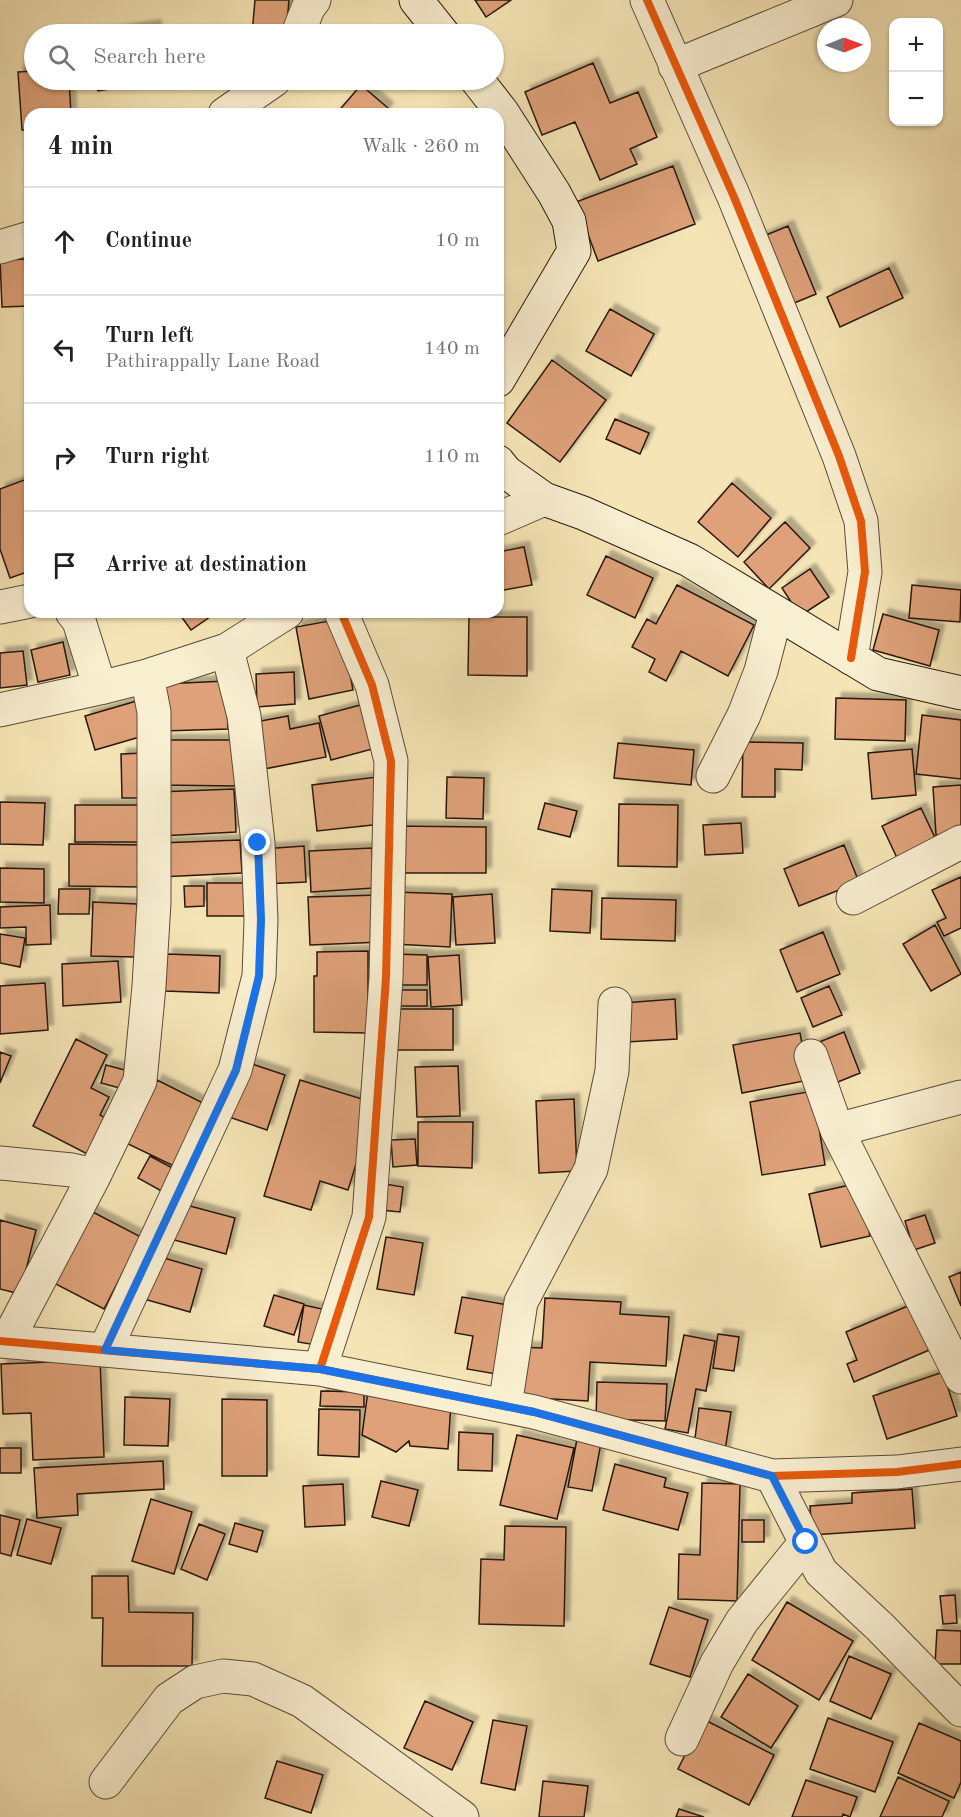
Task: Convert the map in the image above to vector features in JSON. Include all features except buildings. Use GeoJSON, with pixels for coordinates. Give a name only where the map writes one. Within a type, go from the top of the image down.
{"type":"FeatureCollection","features":[{"type":"Feature","properties":{"kind":"street"},"geometry":{"type":"LineString","coordinates":[[302,24],[314,0]]}},
{"type":"Feature","properties":{"kind":"street"},"geometry":{"type":"LineString","coordinates":[[416,0],[435,24]]}},
{"type":"Feature","properties":{"kind":"street"},"geometry":{"type":"LineString","coordinates":[[647,0],[738,208],[839,456],[861,521],[865,572],[851,658]]}},
{"type":"Feature","properties":{"kind":"street"},"geometry":{"type":"LineString","coordinates":[[675,66],[836,0]]}},
{"type":"Feature","properties":{"kind":"street"},"geometry":{"type":"LineString","coordinates":[[234,108],[260,90]]}},
{"type":"Feature","properties":{"kind":"street"},"geometry":{"type":"LineString","coordinates":[[485,90],[499,108]]}},
{"type":"Feature","properties":{"kind":"street"},"geometry":{"type":"LineString","coordinates":[[504,115],[555,193],[569,221],[574,251],[504,370]]}},
{"type":"Feature","properties":{"kind":"street"},"geometry":{"type":"LineString","coordinates":[[0,247],[24,240]]}},
{"type":"Feature","properties":{"kind":"street"},"geometry":{"type":"LineString","coordinates":[[504,470],[544,499],[583,513],[689,560],[878,674],[961,693]]}},
{"type":"Feature","properties":{"kind":"street"},"geometry":{"type":"LineString","coordinates":[[504,516],[544,499]]}},
{"type":"Feature","properties":{"kind":"street"},"geometry":{"type":"LineString","coordinates":[[0,607],[24,602]]}},
{"type":"Feature","properties":{"kind":"street"},"geometry":{"type":"LineString","coordinates":[[713,776],[744,715],[761,671],[776,613]]}},
{"type":"Feature","properties":{"kind":"street"},"geometry":{"type":"LineString","coordinates":[[77,618],[100,688]]}},
{"type":"Feature","properties":{"kind":"street"},"geometry":{"type":"LineString","coordinates":[[0,710],[147,676],[226,650],[277,618]]}},
{"type":"Feature","properties":{"kind":"street"},"geometry":{"type":"LineString","coordinates":[[320,1369],[369,1216],[386,978],[391,761],[372,685],[344,618]]}},
{"type":"Feature","properties":{"kind":"street"},"geometry":{"type":"LineString","coordinates":[[105,1350],[236,1070],[259,976],[261,920],[258,843],[244,716],[226,650]]}},
{"type":"Feature","properties":{"kind":"street"},"geometry":{"type":"LineString","coordinates":[[147,676],[154,712],[154,902],[140,1080],[94,1175],[3,1341],[320,1369],[534,1412],[772,1476],[897,1472],[961,1464]]}},
{"type":"Feature","properties":{"kind":"street"},"geometry":{"type":"LineString","coordinates":[[853,898],[961,842]]}},
{"type":"Feature","properties":{"kind":"street"},"geometry":{"type":"LineString","coordinates":[[504,1406],[521,1302],[591,1169],[612,1071],[615,1004]]}},
{"type":"Feature","properties":{"kind":"street"},"geometry":{"type":"LineString","coordinates":[[811,1056],[837,1130],[961,1377]]}},
{"type":"Feature","properties":{"kind":"street"},"geometry":{"type":"LineString","coordinates":[[837,1130],[961,1097]]}},
{"type":"Feature","properties":{"kind":"street"},"geometry":{"type":"LineString","coordinates":[[0,1162],[72,1170],[94,1175]]}},
{"type":"Feature","properties":{"kind":"street"},"geometry":{"type":"LineString","coordinates":[[772,1476],[821,1572],[880,1627],[961,1710]]}},
{"type":"Feature","properties":{"kind":"street"},"geometry":{"type":"LineString","coordinates":[[682,1739],[717,1662],[742,1621],[806,1542]]}},
{"type":"Feature","properties":{"kind":"street"},"geometry":{"type":"LineString","coordinates":[[106,1782],[169,1699],[195,1682],[224,1676],[253,1679],[302,1701],[462,1817]]}},
{"type":"Feature","properties":{"kind":"cycle path"},"geometry":{"type":"LineString","coordinates":[[647,0],[734,197],[839,456],[861,521],[865,572],[851,658]]}},
{"type":"Feature","properties":{"kind":"cycle path"},"geometry":{"type":"LineString","coordinates":[[320,1369],[369,1217],[386,978],[391,761],[372,685],[344,618]]}},
{"type":"Feature","properties":{"kind":"cycle path"},"geometry":{"type":"LineString","coordinates":[[0,1341],[320,1369],[534,1412],[772,1476],[897,1472],[961,1464]]}},
{"type":"Feature","properties":{"kind":"route"},"geometry":{"type":"LineString","coordinates":[[258,843],[261,920],[259,976],[236,1070],[105,1350],[320,1369],[534,1412],[772,1476],[806,1542]]}}]}
